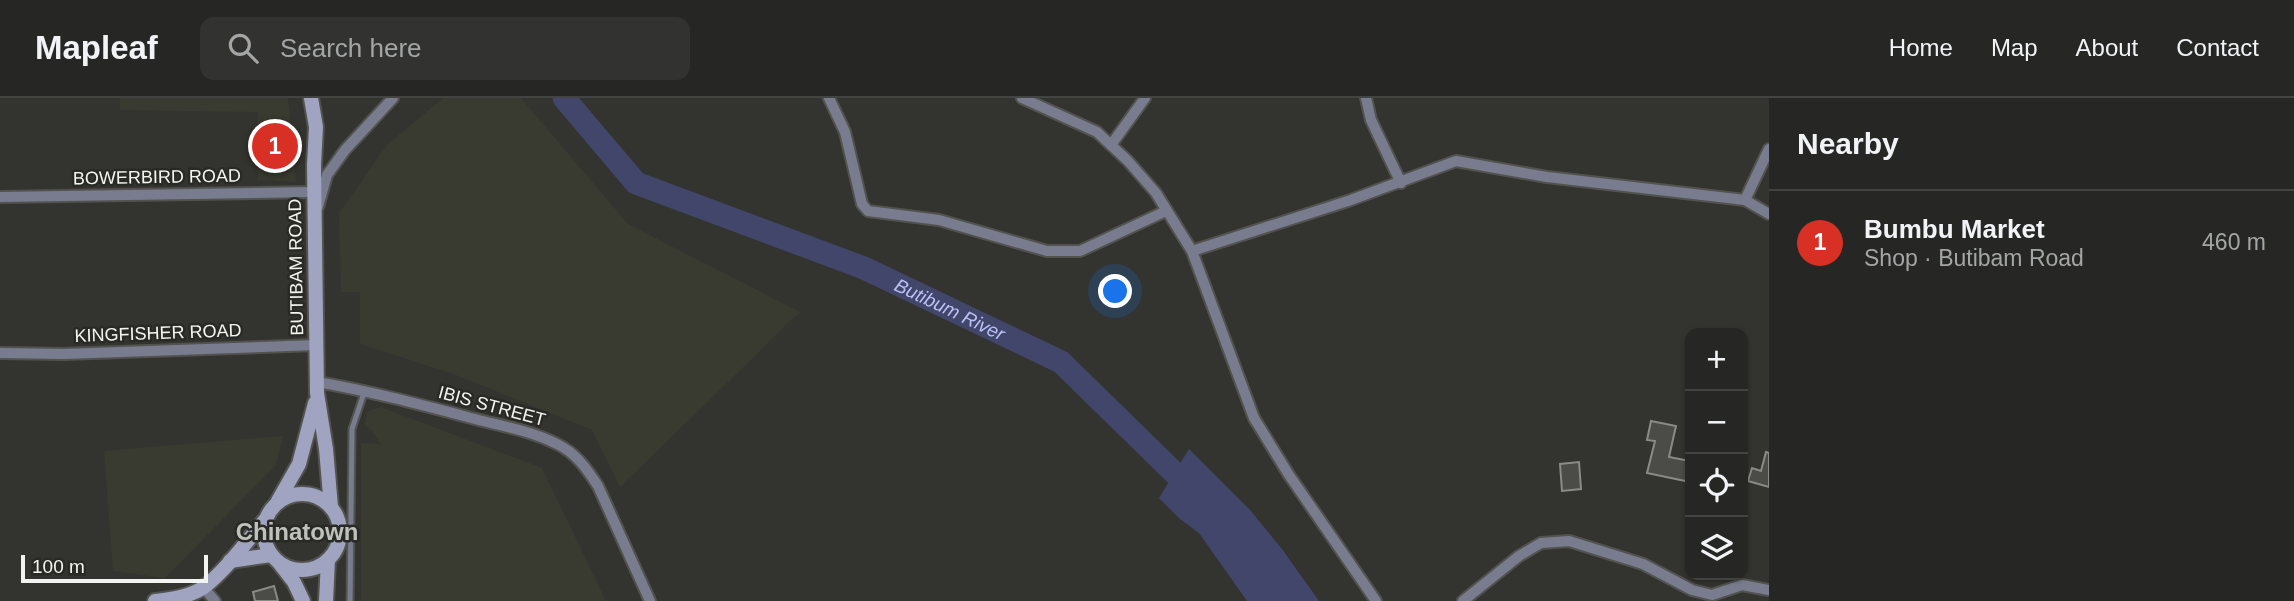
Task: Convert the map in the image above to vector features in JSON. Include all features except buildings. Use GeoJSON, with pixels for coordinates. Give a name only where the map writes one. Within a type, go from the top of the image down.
{"type":"FeatureCollection","features":[{"type":"Feature","properties":{"kind":"main road","name":"BUTIBAM ROAD"},"geometry":{"type":"LineString","coordinates":[[311,98],[316,127],[314,192],[317,388],[331,507]]}},
{"type":"Feature","properties":{"kind":"main road","name":"BUTIBAM ROAD"},"geometry":{"type":"LineString","coordinates":[[275,505],[299,464],[317,388]]}},
{"type":"Feature","properties":{"kind":"main road"},"geometry":{"type":"LineString","coordinates":[[155,601],[183,596],[204,587],[230,561],[275,505],[288,496],[303,494],[318,498],[331,507],[338,521],[340,537],[335,551],[328,560],[315,568],[290,569],[275,559],[230,561]]}},
{"type":"Feature","properties":{"kind":"main road"},"geometry":{"type":"LineString","coordinates":[[265,520],[265,544],[294,582],[303,601]]}},
{"type":"Feature","properties":{"kind":"main road"},"geometry":{"type":"LineString","coordinates":[[326,601],[328,560]]}},
{"type":"Feature","properties":{"kind":"street"},"geometry":{"type":"LineString","coordinates":[[315,220],[327,175],[345,150],[393,98]]}},
{"type":"Feature","properties":{"kind":"street"},"geometry":{"type":"LineString","coordinates":[[829,98],[845,132],[862,204],[868,211],[939,220],[1047,251],[1080,251],[1166,211]]}},
{"type":"Feature","properties":{"kind":"street"},"geometry":{"type":"LineString","coordinates":[[1023,98],[1097,132],[1156,193],[1192,251],[1254,418],[1289,475],[1376,601]]}},
{"type":"Feature","properties":{"kind":"street"},"geometry":{"type":"LineString","coordinates":[[1111,145],[1144,98]]}},
{"type":"Feature","properties":{"kind":"street"},"geometry":{"type":"LineString","coordinates":[[1366,98],[1371,120],[1401,183]]}},
{"type":"Feature","properties":{"kind":"street"},"geometry":{"type":"LineString","coordinates":[[1745,200],[1769,149]]}},
{"type":"Feature","properties":{"kind":"street"},"geometry":{"type":"LineString","coordinates":[[1192,251],[1401,183],[1456,161],[1547,177],[1745,200],[1769,214]]}},
{"type":"Feature","properties":{"kind":"street","name":"BOWERBIRD ROAD"},"geometry":{"type":"LineString","coordinates":[[0,197],[314,192]]}},
{"type":"Feature","properties":{"kind":"street","name":"KINGFISHER ROAD"},"geometry":{"type":"LineString","coordinates":[[0,353],[64,354],[317,345]]}},
{"type":"Feature","properties":{"kind":"street","name":"IBIS STREET"},"geometry":{"type":"LineString","coordinates":[[317,388],[365,390],[532,434],[559,445],[574,455],[598,486],[650,601]]}},
{"type":"Feature","properties":{"kind":"street"},"geometry":{"type":"LineString","coordinates":[[1463,601],[1518,556],[1542,543],[1569,541],[1643,564],[1692,590],[1712,595],[1742,585],[1769,590]]}},
{"type":"Feature","properties":{"kind":"street"},"geometry":{"type":"LineString","coordinates":[[204,587],[215,601]]}},
{"type":"Feature","properties":{"kind":"lane"},"geometry":{"type":"LineString","coordinates":[[350,601],[352,429],[365,390]]}},
{"type":"Feature","properties":{"kind":"shaded area"},"geometry":{"type":"Polygon","coordinates":[[[120,98],[288,98],[296,182],[258,180],[258,112],[120,110],[120,98]]]}},
{"type":"Feature","properties":{"kind":"shaded area"},"geometry":{"type":"Polygon","coordinates":[[[443,98],[521,98],[628,224],[800,312],[620,487],[592,430],[456,375],[360,344],[360,292],[341,292],[339,213],[387,145],[443,98]]]}},
{"type":"Feature","properties":{"kind":"shaded area"},"geometry":{"type":"Polygon","coordinates":[[[381,407],[542,468],[606,601],[361,601],[361,443],[381,444],[364,424],[368,411],[381,407]]]}},
{"type":"Feature","properties":{"kind":"shaded area"},"geometry":{"type":"Polygon","coordinates":[[[283,436],[276,465],[165,578],[113,571],[104,451],[283,436]]]}},
{"type":"Feature","properties":{"kind":"water"},"geometry":{"type":"Polygon","coordinates":[[[1189,449],[1250,510],[1319,601],[1247,601],[1199,533],[1159,498],[1189,449]]]}},
{"type":"Feature","properties":{"kind":"waterway","name":"Butibum River"},"geometry":{"type":"LineString","coordinates":[[564,98],[636,183],[864,268],[1061,362],[1197,495]]}},
{"type":"Feature","properties":{"kind":"place","name":"Bumbu Market"},"geometry":{"type":"Point","coordinates":[275,146]}},
{"type":"Feature","properties":{"kind":"district","name":"Chinatown"},"geometry":{"type":"Point","coordinates":[297,531]}}]}
